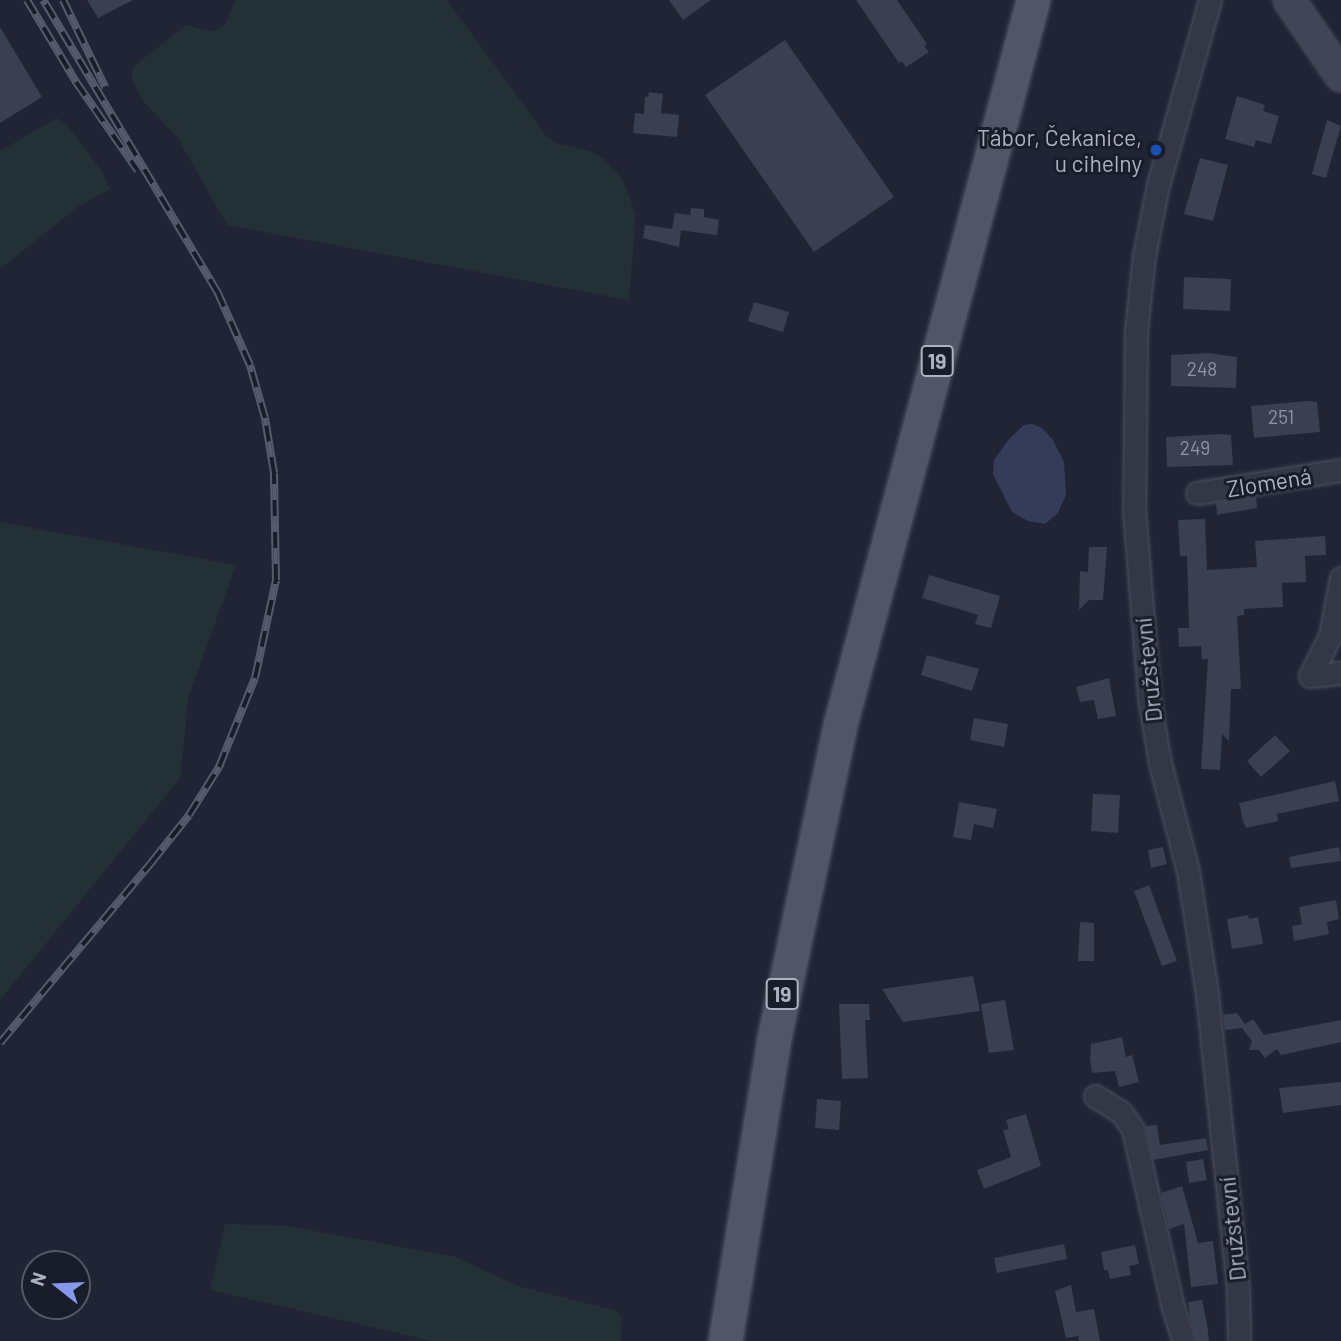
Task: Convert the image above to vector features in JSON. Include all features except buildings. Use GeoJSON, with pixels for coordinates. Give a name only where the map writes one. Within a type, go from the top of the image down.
{"type":"FeatureCollection","features":[{"type":"Feature","properties":{"kind":"main road","name":"19"},"geometry":{"type":"LineString","coordinates":[[725,1341],[795,927],[841,721],[1033,0]]}},
{"type":"Feature","properties":{"kind":"main road"},"geometry":{"type":"LineString","coordinates":[[707,1341],[736,1268]]}},
{"type":"Feature","properties":{"kind":"main road"},"geometry":{"type":"LineString","coordinates":[[736,1268],[742,1341]]}},
{"type":"Feature","properties":{"kind":"street","name":"Družstevní"},"geometry":{"type":"LineString","coordinates":[[1210,0],[1158,185],[1144,256],[1136,331],[1134,510],[1149,698],[1163,776],[1188,872],[1207,994],[1238,1288],[1239,1341]]}},
{"type":"Feature","properties":{"kind":"street"},"geometry":{"type":"LineString","coordinates":[[1289,0],[1341,76]]}},
{"type":"Feature","properties":{"kind":"street","name":"Zlomená"},"geometry":{"type":"LineString","coordinates":[[1197,494],[1341,470]]}},
{"type":"Feature","properties":{"kind":"street"},"geometry":{"type":"LineString","coordinates":[[1341,578],[1330,635],[1310,676],[1341,673]]}},
{"type":"Feature","properties":{"kind":"street"},"geometry":{"type":"LineString","coordinates":[[1096,1096],[1121,1112],[1133,1129],[1173,1308],[1184,1341]]}},
{"type":"Feature","properties":{"kind":"shaded area"},"geometry":{"type":"Polygon","coordinates":[[[235,0],[447,0],[547,137],[556,143],[590,151],[604,159],[621,177],[636,214],[629,300],[227,225],[178,138],[143,101],[131,77],[133,67],[186,25],[209,31],[218,29],[226,23],[235,0]]]}},
{"type":"Feature","properties":{"kind":"shaded area"},"geometry":{"type":"Polygon","coordinates":[[[57,118],[66,124],[101,170],[110,189],[79,206],[0,269],[0,151],[57,118]]]}},
{"type":"Feature","properties":{"kind":"shaded area"},"geometry":{"type":"Polygon","coordinates":[[[0,522],[236,565],[189,695],[180,778],[0,1000],[0,522]]]}},
{"type":"Feature","properties":{"kind":"shaded area"},"geometry":{"type":"Polygon","coordinates":[[[225,1224],[287,1226],[456,1257],[518,1286],[614,1310],[622,1317],[621,1341],[433,1341],[210,1290],[225,1224]]]}},
{"type":"Feature","properties":{"kind":"water"},"geometry":{"type":"Polygon","coordinates":[[[1032,424],[1042,428],[1053,440],[1064,462],[1066,495],[1058,513],[1045,524],[1028,521],[1012,512],[993,474],[994,460],[1009,439],[1024,425],[1032,424]]]}},
{"type":"Feature","properties":{"kind":"railway"},"geometry":{"type":"LineString","coordinates":[[27,0],[76,82],[138,171]]}},
{"type":"Feature","properties":{"kind":"railway"},"geometry":{"type":"LineString","coordinates":[[0,1043],[151,863],[189,815],[219,767],[255,678],[276,580],[274,473],[265,418],[250,365],[218,293],[43,0]]}},
{"type":"Feature","properties":{"kind":"railway"},"geometry":{"type":"LineString","coordinates":[[63,0],[105,87]]}},
{"type":"Feature","properties":{"kind":"place","name":"Tábor, Čekanice, u cihelny"},"geometry":{"type":"Point","coordinates":[1156,150]}}]}
